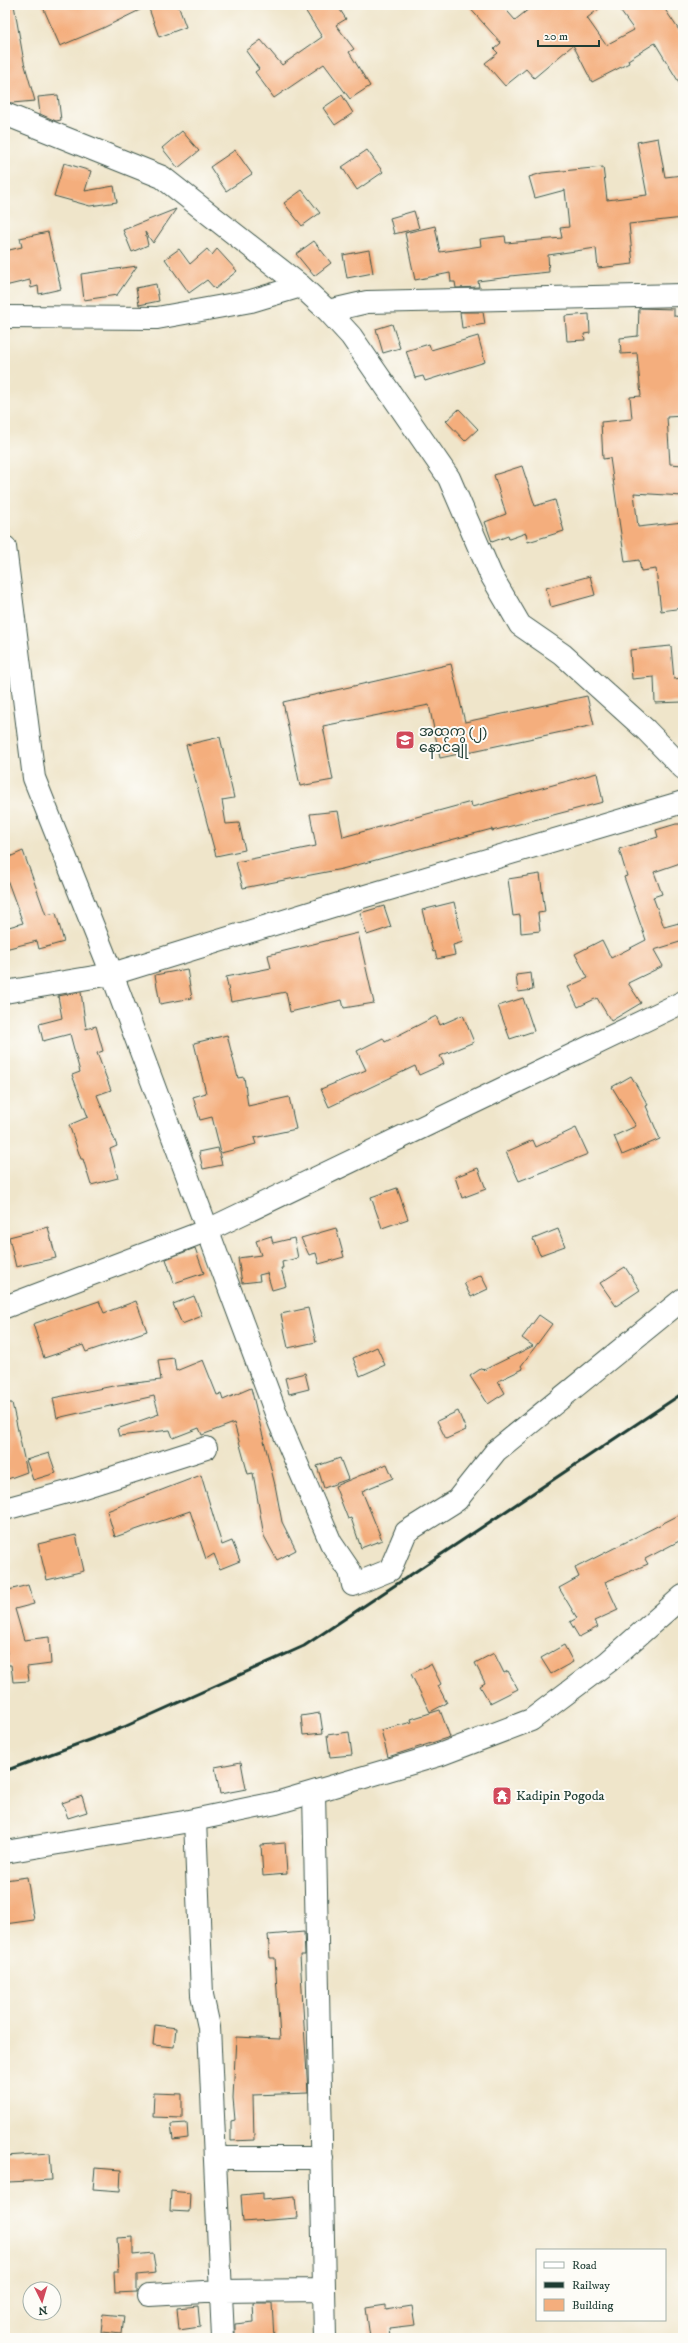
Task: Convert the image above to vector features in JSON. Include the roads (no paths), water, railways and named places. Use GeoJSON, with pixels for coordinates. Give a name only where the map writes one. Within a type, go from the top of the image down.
{"type":"FeatureCollection","features":[{"type":"Feature","properties":{"kind":"street"},"geometry":{"type":"LineString","coordinates":[[5,114],[162,177],[301,286],[328,311],[351,336],[449,478],[491,575],[520,625],[562,654],[646,730],[683,768]]}},
{"type":"Feature","properties":{"kind":"street"},"geometry":{"type":"LineString","coordinates":[[5,317],[157,318],[251,301],[301,286]]}},
{"type":"Feature","properties":{"kind":"street"},"geometry":{"type":"LineString","coordinates":[[328,311],[367,302],[683,295]]}},
{"type":"Feature","properties":{"kind":"street"},"geometry":{"type":"LineString","coordinates":[[5,551],[34,778],[112,974],[280,1424],[331,1543],[350,1571],[353,1585],[390,1570],[406,1532],[457,1500],[496,1451],[683,1299]]}},
{"type":"Feature","properties":{"kind":"street"},"geometry":{"type":"LineString","coordinates":[[5,992],[112,974],[352,900],[683,802]]}},
{"type":"Feature","properties":{"kind":"street"},"geometry":{"type":"LineString","coordinates":[[5,1307],[208,1230],[683,1002]]}},
{"type":"Feature","properties":{"kind":"street"},"geometry":{"type":"LineString","coordinates":[[5,1509],[71,1491],[206,1448]]}},
{"type":"Feature","properties":{"kind":"street"},"geometry":{"type":"LineString","coordinates":[[5,1852],[195,1820],[276,1803],[439,1755],[531,1720],[608,1662],[683,1596]]}},
{"type":"Feature","properties":{"kind":"street"},"geometry":{"type":"LineString","coordinates":[[314,1792],[325,2338]]}},
{"type":"Feature","properties":{"kind":"street"},"geometry":{"type":"LineString","coordinates":[[195,1820],[202,1995],[208,2028],[222,2291],[223,2338]]}},
{"type":"Feature","properties":{"kind":"street"},"geometry":{"type":"LineString","coordinates":[[215,2158],[322,2158]]}},
{"type":"Feature","properties":{"kind":"street"},"geometry":{"type":"LineString","coordinates":[[149,2295],[222,2291],[324,2290]]}},
{"type":"Feature","properties":{"kind":"railway"},"geometry":{"type":"LineString","coordinates":[[5,1771],[124,1727],[304,1646],[683,1393]]}},
{"type":"Feature","properties":{"kind":"place","name":"အထက (၂) နောင်ချို"},"geometry":{"type":"Point","coordinates":[405,740]}},
{"type":"Feature","properties":{"kind":"place","name":"Kadipin Pogoda"},"geometry":{"type":"Point","coordinates":[502,1796]}}]}
